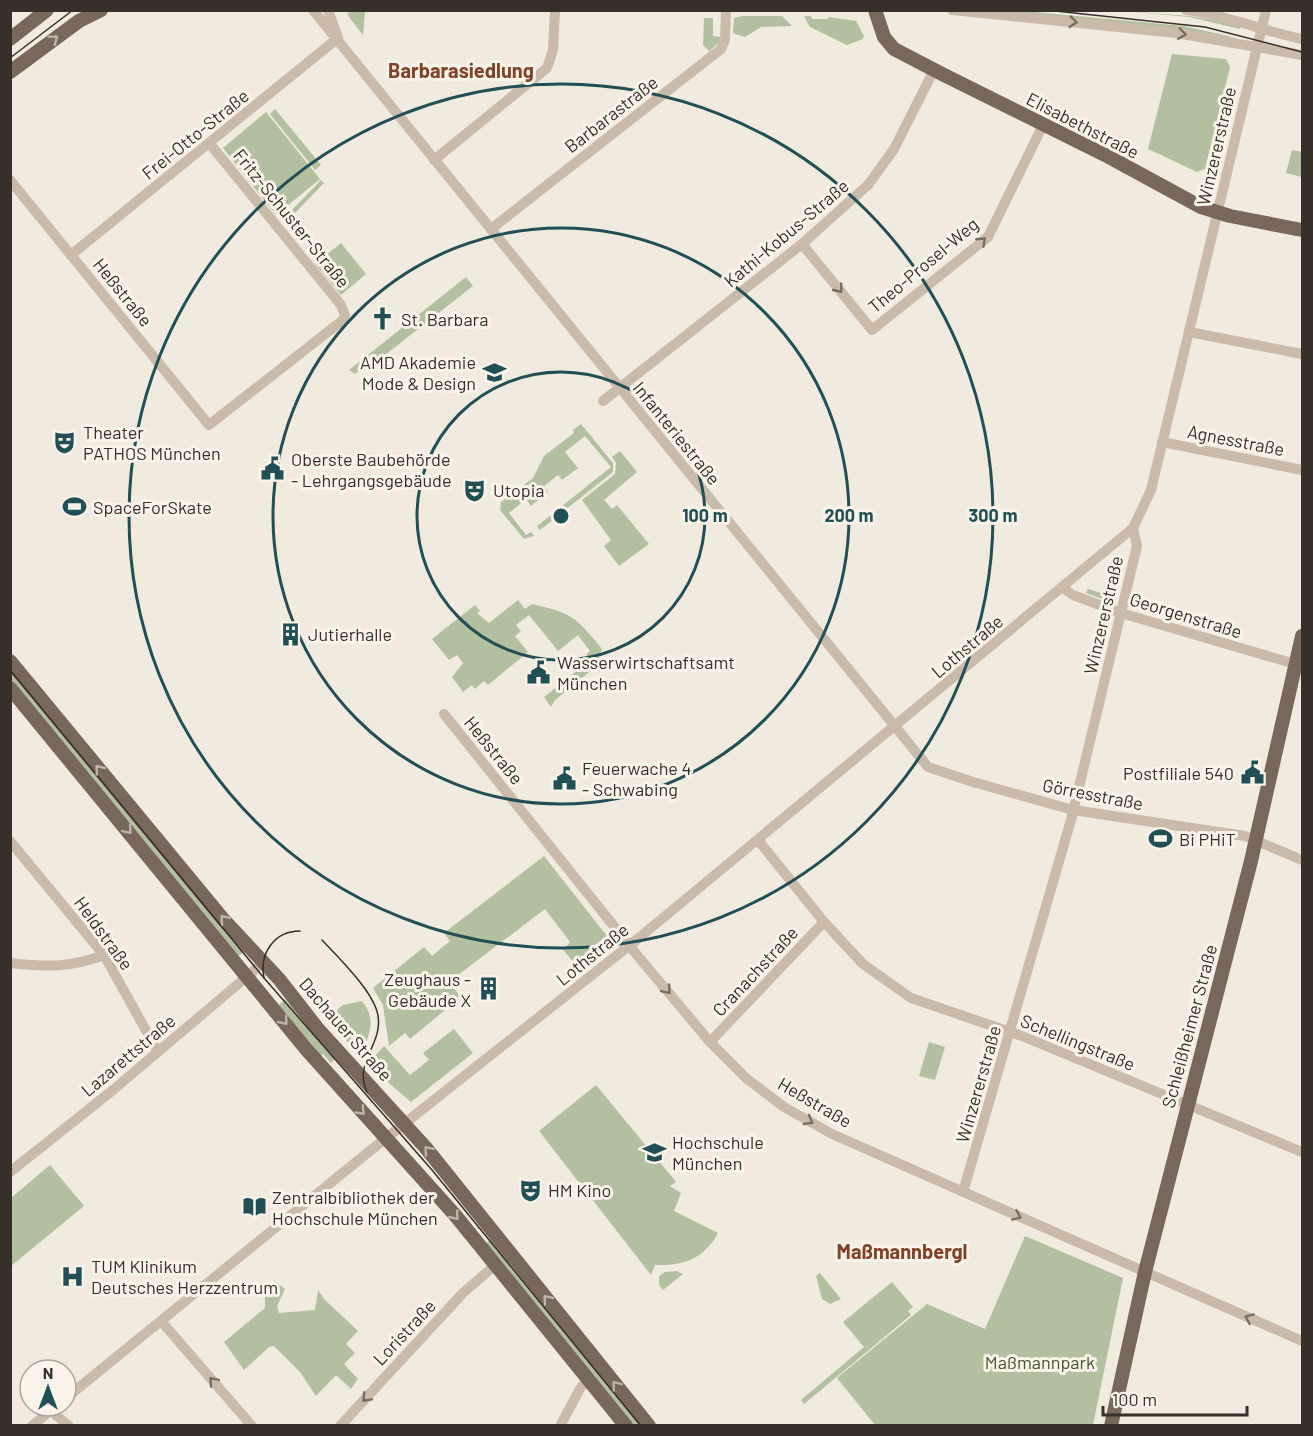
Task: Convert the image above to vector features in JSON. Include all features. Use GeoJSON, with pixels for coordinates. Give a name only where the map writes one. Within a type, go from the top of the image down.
{"type":"FeatureCollection","features":[{"type":"Feature","properties":{"kind":"main road"},"geometry":{"type":"LineString","coordinates":[[10,39],[47,10]]}},
{"type":"Feature","properties":{"kind":"main road"},"geometry":{"type":"LineString","coordinates":[[10,72],[79,21],[100,10]]}},
{"type":"Feature","properties":{"kind":"main road","name":"Elisabethstraße"},"geometry":{"type":"LineString","coordinates":[[876,10],[884,37],[894,49],[934,70],[1217,213],[1302,230]]}},
{"type":"Feature","properties":{"kind":"main road","name":"Schleißheimer Straße"},"geometry":{"type":"LineString","coordinates":[[1111,1425],[1145,1272],[1299,666],[1302,636]]}},
{"type":"Feature","properties":{"kind":"main road","name":"Dachauer Straße"},"geometry":{"type":"LineString","coordinates":[[10,661],[223,919],[264,962],[339,1053],[405,1124],[649,1425]]}},
{"type":"Feature","properties":{"kind":"main road"},"geometry":{"type":"LineString","coordinates":[[10,688],[336,1084],[387,1138],[626,1425]]}},
{"type":"Feature","properties":{"kind":"street","name":"Infanteriestraße"},"geometry":{"type":"LineString","coordinates":[[313,10],[895,728]]}},
{"type":"Feature","properties":{"kind":"street","name":"Infanteriestraße"},"geometry":{"type":"LineString","coordinates":[[328,10],[338,38]]}},
{"type":"Feature","properties":{"kind":"street"},"geometry":{"type":"LineString","coordinates":[[434,160],[547,68],[554,50],[555,10]]}},
{"type":"Feature","properties":{"kind":"street","name":"Barbarastraße"},"geometry":{"type":"LineString","coordinates":[[491,229],[721,49],[725,40],[726,10]]}},
{"type":"Feature","properties":{"kind":"street"},"geometry":{"type":"LineString","coordinates":[[952,10],[1176,33],[1302,55]]}},
{"type":"Feature","properties":{"kind":"street"},"geometry":{"type":"LineString","coordinates":[[1186,10],[1230,14],[1262,28],[1302,39]]}},
{"type":"Feature","properties":{"kind":"street","name":"Winzererstraße"},"geometry":{"type":"LineString","coordinates":[[963,1192],[1073,810],[1137,546],[1133,528],[1149,496],[1266,10]]}},
{"type":"Feature","properties":{"kind":"street","name":"Frei-Otto-Straße"},"geometry":{"type":"LineString","coordinates":[[71,255],[338,38]]}},
{"type":"Feature","properties":{"kind":"street","name":"Kathi-Kobus-Straße"},"geometry":{"type":"LineString","coordinates":[[620,389],[802,244],[853,200],[894,149],[934,70]]}},
{"type":"Feature","properties":{"kind":"street","name":"Theo-Prosel-Weg"},"geometry":{"type":"LineString","coordinates":[[802,244],[872,330],[988,237],[1043,124]]}},
{"type":"Feature","properties":{"kind":"street","name":"Fritz-Schuster-Straße"},"geometry":{"type":"LineString","coordinates":[[209,425],[343,321],[345,315],[341,305],[210,144]]}},
{"type":"Feature","properties":{"kind":"street","name":"Heßstraße"},"geometry":{"type":"LineString","coordinates":[[10,180],[209,425]]}},
{"type":"Feature","properties":{"kind":"street"},"geometry":{"type":"LineString","coordinates":[[1189,332],[1302,354]]}},
{"type":"Feature","properties":{"kind":"street"},"geometry":{"type":"LineString","coordinates":[[603,401],[620,389]]}},
{"type":"Feature","properties":{"kind":"street","name":"Agnesstraße"},"geometry":{"type":"LineString","coordinates":[[1162,442],[1302,470]]}},
{"type":"Feature","properties":{"kind":"street","name":"Lothstraße"},"geometry":{"type":"LineString","coordinates":[[78,1388],[758,840],[1133,528]]}},
{"type":"Feature","properties":{"kind":"street","name":"Georgenstraße"},"geometry":{"type":"LineString","coordinates":[[1063,588],[1073,596],[1121,613],[1299,666]]}},
{"type":"Feature","properties":{"kind":"street","name":"Heßstraße"},"geometry":{"type":"LineString","coordinates":[[444,714],[629,945],[710,1042],[743,1075],[784,1107],[832,1134],[1302,1341]]}},
{"type":"Feature","properties":{"kind":"street","name":"Görresstraße"},"geometry":{"type":"LineString","coordinates":[[895,728],[921,760],[937,772],[1073,810],[1255,839],[1302,860]]}},
{"type":"Feature","properties":{"kind":"street","name":"Schellingstraße"},"geometry":{"type":"LineString","coordinates":[[758,840],[824,922],[862,964],[911,998],[1010,1032],[1302,1152]]}},
{"type":"Feature","properties":{"kind":"street","name":"Heldstraße"},"geometry":{"type":"LineString","coordinates":[[10,841],[104,955],[158,1052]]}},
{"type":"Feature","properties":{"kind":"street","name":"Cranachstraße"},"geometry":{"type":"LineString","coordinates":[[710,1042],[824,922]]}},
{"type":"Feature","properties":{"kind":"street"},"geometry":{"type":"LineString","coordinates":[[10,963],[53,968],[81,963],[104,955]]}},
{"type":"Feature","properties":{"kind":"street","name":"Lazarettstraße"},"geometry":{"type":"LineString","coordinates":[[10,1172],[158,1052],[264,962]]}},
{"type":"Feature","properties":{"kind":"street","name":"Loristraße"},"geometry":{"type":"LineString","coordinates":[[340,1425],[462,1293],[495,1265]]}},
{"type":"Feature","properties":{"kind":"street"},"geometry":{"type":"LineString","coordinates":[[160,1321],[252,1425]]}},
{"type":"Feature","properties":{"kind":"street"},"geometry":{"type":"LineString","coordinates":[[560,1425],[581,1387],[589,1380]]}},
{"type":"Feature","properties":{"kind":"green space"},"geometry":{"type":"Polygon","coordinates":[[[994,11],[1023,11],[1184,26],[1237,38],[994,11]]]}},
{"type":"Feature","properties":{"kind":"green space"},"geometry":{"type":"Polygon","coordinates":[[[1123,11],[1189,16],[1241,25],[1240,29],[1189,17],[1123,11]]]}},
{"type":"Feature","properties":{"kind":"green space"},"geometry":{"type":"Polygon","coordinates":[[[365,12],[363,35],[347,13],[365,12]]]}},
{"type":"Feature","properties":{"kind":"green space"},"geometry":{"type":"Polygon","coordinates":[[[782,16],[792,26],[761,27],[745,37],[733,33],[734,18],[782,16]]]}},
{"type":"Feature","properties":{"kind":"green space"},"geometry":{"type":"Polygon","coordinates":[[[804,16],[811,16],[812,19],[828,19],[828,17],[856,21],[864,36],[863,39],[847,45],[810,27],[804,16]]]}},
{"type":"Feature","properties":{"kind":"green space"},"geometry":{"type":"Polygon","coordinates":[[[704,18],[713,18],[713,36],[721,37],[721,41],[709,51],[703,45],[704,18]]]}},
{"type":"Feature","properties":{"kind":"green space"},"geometry":{"type":"Polygon","coordinates":[[[1172,54],[1226,59],[1230,67],[1205,169],[1197,172],[1148,149],[1172,54]]]}},
{"type":"Feature","properties":{"kind":"green space"},"geometry":{"type":"Polygon","coordinates":[[[275,109],[321,165],[315,170],[270,114],[275,109]]]}},
{"type":"Feature","properties":{"kind":"green space"},"geometry":{"type":"Polygon","coordinates":[[[266,112],[320,179],[276,215],[223,148],[266,112]]]}},
{"type":"Feature","properties":{"kind":"green space"},"geometry":{"type":"Polygon","coordinates":[[[1292,150],[1302,152],[1302,177],[1286,173],[1292,150]]]}},
{"type":"Feature","properties":{"kind":"green space"},"geometry":{"type":"Polygon","coordinates":[[[321,180],[324,183],[295,213],[292,210],[321,180]]]}},
{"type":"Feature","properties":{"kind":"green space"},"geometry":{"type":"Polygon","coordinates":[[[341,243],[366,274],[341,295],[315,264],[341,243]]]}},
{"type":"Feature","properties":{"kind":"green space"},"geometry":{"type":"Polygon","coordinates":[[[466,277],[473,286],[385,355],[383,353],[355,374],[349,370],[466,277]]]}},
{"type":"Feature","properties":{"kind":"green space"},"geometry":{"type":"Polygon","coordinates":[[[581,424],[613,463],[613,472],[540,530],[537,526],[611,467],[585,436],[565,452],[578,468],[562,480],[558,475],[544,486],[548,492],[531,506],[526,499],[509,513],[526,535],[531,532],[534,536],[524,539],[500,510],[501,502],[533,478],[544,456],[574,433],[573,430],[581,424]]]}},
{"type":"Feature","properties":{"kind":"green space"},"geometry":{"type":"Polygon","coordinates":[[[620,451],[637,472],[604,500],[612,509],[617,505],[649,544],[619,566],[604,546],[611,540],[582,500],[615,474],[616,463],[612,457],[620,451]]]}},
{"type":"Feature","properties":{"kind":"green space"},"geometry":{"type":"Polygon","coordinates":[[[1088,589],[1115,597],[1113,603],[1086,593],[1088,589]]]}},
{"type":"Feature","properties":{"kind":"green space"},"geometry":{"type":"Polygon","coordinates":[[[518,600],[525,609],[532,604],[556,610],[572,618],[602,649],[594,668],[555,700],[551,707],[544,697],[590,660],[586,655],[590,651],[578,635],[558,651],[529,615],[516,625],[521,631],[515,636],[528,652],[488,685],[484,681],[475,689],[472,685],[463,692],[452,677],[463,663],[457,655],[449,660],[432,639],[475,605],[480,611],[477,613],[489,623],[518,600]]]}},
{"type":"Feature","properties":{"kind":"green space"},"geometry":{"type":"Polygon","coordinates":[[[10,668],[244,952],[237,957],[11,681],[10,668]]]}},
{"type":"Feature","properties":{"kind":"green space"},"geometry":{"type":"Polygon","coordinates":[[[544,856],[607,936],[575,964],[563,950],[570,942],[545,909],[449,982],[460,996],[444,1007],[445,1010],[410,1039],[405,1033],[389,1046],[383,1005],[373,988],[424,947],[432,956],[450,941],[444,933],[544,856]]]}},
{"type":"Feature","properties":{"kind":"green space"},"geometry":{"type":"Polygon","coordinates":[[[285,999],[337,1057],[331,1063],[323,1054],[319,1058],[278,1006],[285,999]]]}},
{"type":"Feature","properties":{"kind":"green space"},"geometry":{"type":"Polygon","coordinates":[[[362,1001],[370,1015],[371,1022],[361,1057],[327,1019],[343,1005],[362,1001]]]}},
{"type":"Feature","properties":{"kind":"green space"},"geometry":{"type":"Polygon","coordinates":[[[454,1029],[473,1053],[411,1102],[371,1068],[373,1058],[384,1046],[410,1075],[429,1060],[423,1053],[454,1029]]]}},
{"type":"Feature","properties":{"kind":"green space"},"geometry":{"type":"Polygon","coordinates":[[[929,1042],[945,1047],[935,1080],[919,1076],[929,1042]]]}},
{"type":"Feature","properties":{"kind":"green space"},"geometry":{"type":"Polygon","coordinates":[[[596,1085],[676,1182],[670,1186],[681,1193],[674,1211],[718,1233],[699,1255],[684,1262],[655,1265],[651,1275],[539,1131],[596,1085]]]}},
{"type":"Feature","properties":{"kind":"green space"},"geometry":{"type":"Polygon","coordinates":[[[50,1165],[84,1206],[11,1266],[11,1198],[50,1165]]]}},
{"type":"Feature","properties":{"kind":"green space","name":"Maßmannpark"},"geometry":{"type":"Polygon","coordinates":[[[1025,1236],[1123,1278],[1093,1425],[875,1425],[837,1378],[927,1304],[985,1329],[1025,1236]]]}},
{"type":"Feature","properties":{"kind":"green space"},"geometry":{"type":"Polygon","coordinates":[[[492,1238],[643,1425],[632,1425],[484,1245],[492,1238]]]}},
{"type":"Feature","properties":{"kind":"green space"},"geometry":{"type":"Polygon","coordinates":[[[677,1271],[683,1274],[663,1290],[659,1285],[659,1276],[665,1272],[677,1271]]]}},
{"type":"Feature","properties":{"kind":"green space"},"geometry":{"type":"Polygon","coordinates":[[[820,1273],[841,1299],[830,1304],[822,1299],[816,1276],[820,1273]]]}},
{"type":"Feature","properties":{"kind":"green space"},"geometry":{"type":"Polygon","coordinates":[[[275,1281],[285,1289],[277,1306],[279,1313],[315,1310],[318,1290],[325,1300],[358,1331],[346,1344],[355,1353],[344,1364],[358,1379],[351,1389],[336,1375],[316,1396],[300,1372],[274,1346],[269,1347],[244,1370],[224,1342],[265,1308],[265,1295],[275,1281]]]}},
{"type":"Feature","properties":{"kind":"green space"},"geometry":{"type":"Polygon","coordinates":[[[892,1282],[913,1307],[908,1311],[911,1315],[804,1404],[801,1400],[864,1347],[843,1322],[892,1282]]]}},
{"type":"Feature","properties":{"kind":"tram line"},"geometry":{"type":"LineString","coordinates":[[10,58],[73,10]]}},
{"type":"Feature","properties":{"kind":"tram line"},"geometry":{"type":"LineString","coordinates":[[1046,10],[1205,27],[1302,52]]}},
{"type":"Feature","properties":{"kind":"tram line"},"geometry":{"type":"LineString","coordinates":[[10,670],[264,978],[432,1170],[641,1426]]}},
{"type":"Feature","properties":{"kind":"tram line"},"geometry":{"type":"LineString","coordinates":[[264,978],[264,961],[270,946],[283,935],[300,931]]}},
{"type":"Feature","properties":{"kind":"tram line"},"geometry":{"type":"LineString","coordinates":[[322,940],[363,986],[378,1016],[376,1036],[364,1072],[367,1092]]}},
{"type":"Feature","properties":{"kind":"place","name":"St. Barbara"},"geometry":{"type":"Point","coordinates":[383,319]}},
{"type":"Feature","properties":{"kind":"place","name":"AMD Akademie Mode & Design"},"geometry":{"type":"Point","coordinates":[494,372]}},
{"type":"Feature","properties":{"kind":"place","name":"Theater PATHOS München"},"geometry":{"type":"Point","coordinates":[65,442]}},
{"type":"Feature","properties":{"kind":"place","name":"Oberste Baubehörde - Lehrgangsgebäude"},"geometry":{"type":"Point","coordinates":[273,469]}},
{"type":"Feature","properties":{"kind":"place","name":"Utopia"},"geometry":{"type":"Point","coordinates":[475,490]}},
{"type":"Feature","properties":{"kind":"place","name":"SpaceForSkate"},"geometry":{"type":"Point","coordinates":[75,507]}},
{"type":"Feature","properties":{"kind":"place","name":"Jutierhalle"},"geometry":{"type":"Point","coordinates":[290,634]}},
{"type":"Feature","properties":{"kind":"place","name":"Wasserwirtschaftsamt München"},"geometry":{"type":"Point","coordinates":[539,672]}},
{"type":"Feature","properties":{"kind":"place","name":"Postfiliale 540"},"geometry":{"type":"Point","coordinates":[1252,773]}},
{"type":"Feature","properties":{"kind":"place","name":"Feuerwache 4 - Schwabing"},"geometry":{"type":"Point","coordinates":[564,778]}},
{"type":"Feature","properties":{"kind":"place","name":"Bi PHiT"},"geometry":{"type":"Point","coordinates":[1161,839]}},
{"type":"Feature","properties":{"kind":"place","name":"Zeughaus - Gebäude X"},"geometry":{"type":"Point","coordinates":[489,989]}},
{"type":"Feature","properties":{"kind":"place","name":"Hochschule München"},"geometry":{"type":"Point","coordinates":[654,1152]}},
{"type":"Feature","properties":{"kind":"place","name":"HM Kino"},"geometry":{"type":"Point","coordinates":[530,1190]}},
{"type":"Feature","properties":{"kind":"place","name":"Zentralbibliothek der Hochschule München"},"geometry":{"type":"Point","coordinates":[254,1207]}},
{"type":"Feature","properties":{"kind":"place","name":"TUM Klinikum Deutsches Herzzentrum"},"geometry":{"type":"Point","coordinates":[73,1276]}},
{"type":"Feature","properties":{"kind":"district","name":"Barbarasiedlung"},"geometry":{"type":"Point","coordinates":[461,70]}},
{"type":"Feature","properties":{"kind":"district","name":"Maßmannbergl"},"geometry":{"type":"Point","coordinates":[902,1251]}}]}
